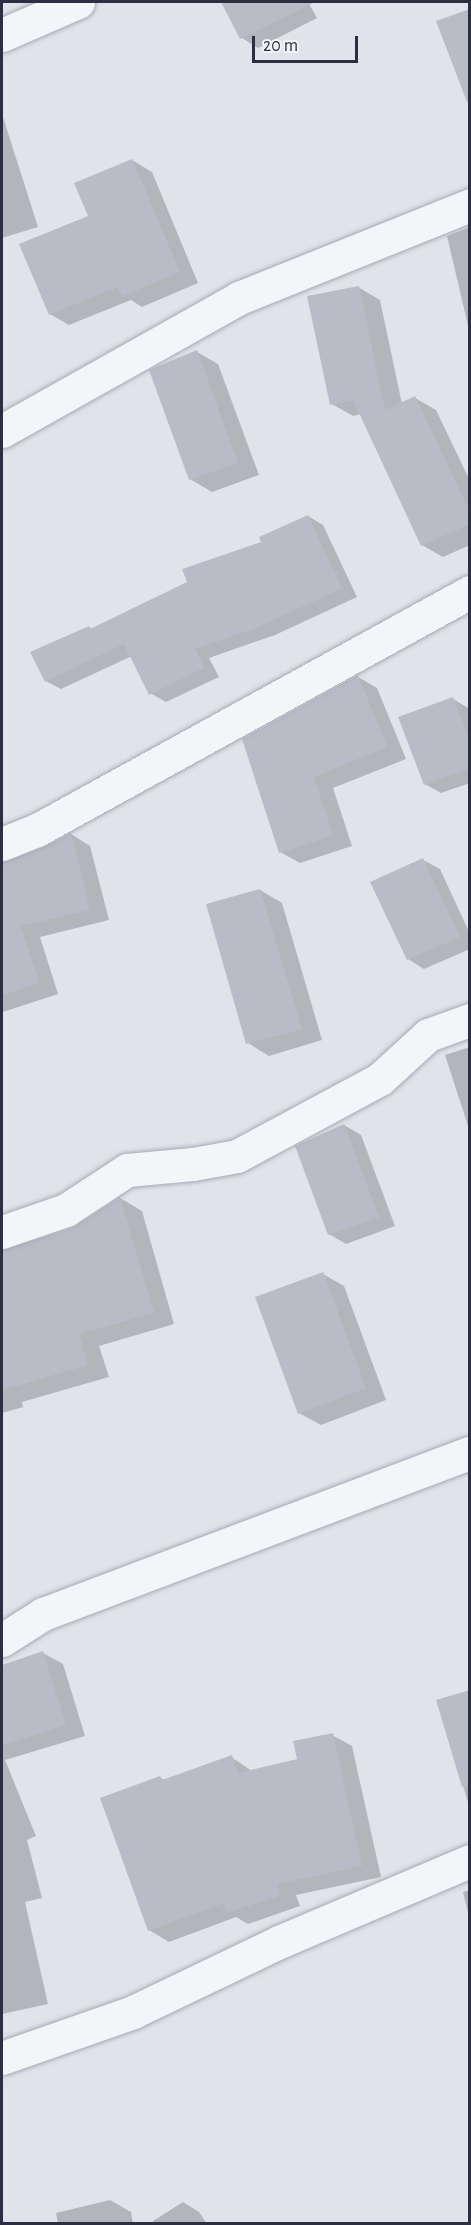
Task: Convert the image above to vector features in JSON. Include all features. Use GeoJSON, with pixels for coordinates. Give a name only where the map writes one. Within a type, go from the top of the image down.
{"type":"FeatureCollection","features":[{"type":"Feature","properties":{"kind":"street"},"geometry":{"type":"LineString","coordinates":[[2,35],[78,2]]}},
{"type":"Feature","properties":{"kind":"street"},"geometry":{"type":"LineString","coordinates":[[2,431],[239,298],[470,205]]}},
{"type":"Feature","properties":{"kind":"street"},"geometry":{"type":"LineString","coordinates":[[2,844],[38,830],[470,592]]}},
{"type":"Feature","properties":{"kind":"street"},"geometry":{"type":"LineString","coordinates":[[2,1232],[66,1210],[128,1170],[193,1164],[237,1155],[380,1079],[428,1035],[470,1020]]}},
{"type":"Feature","properties":{"kind":"street"},"geometry":{"type":"LineString","coordinates":[[2,1640],[43,1614],[470,1453]]}},
{"type":"Feature","properties":{"kind":"street"},"geometry":{"type":"LineString","coordinates":[[2,2058],[133,2012],[279,1942],[470,1861]]}},
{"type":"Feature","properties":{"kind":"building"},"geometry":{"type":"Polygon","coordinates":[[[221,2],[315,2],[240,39],[221,2]]]}},
{"type":"Feature","properties":{"kind":"building"},"geometry":{"type":"Polygon","coordinates":[[[470,9],[470,101],[467,102],[436,21],[470,9]]]}},
{"type":"Feature","properties":{"kind":"building"},"geometry":{"type":"Polygon","coordinates":[[[132,159],[180,272],[122,296],[117,287],[49,315],[19,244],[88,216],[74,183],[132,159]]]}},
{"type":"Feature","properties":{"kind":"building"},"geometry":{"type":"Polygon","coordinates":[[[359,286],[385,410],[415,396],[470,512],[470,524],[421,546],[353,400],[330,405],[307,296],[359,286]]]}},
{"type":"Feature","properties":{"kind":"building"},"geometry":{"type":"Polygon","coordinates":[[[197,350],[238,463],[189,480],[149,370],[197,350]]]}},
{"type":"Feature","properties":{"kind":"building"},"geometry":{"type":"Polygon","coordinates":[[[308,515],[342,588],[259,627],[195,649],[204,668],[149,695],[124,644],[45,682],[30,652],[89,626],[90,629],[187,582],[182,569],[261,542],[259,537],[308,515]]]}},
{"type":"Feature","properties":{"kind":"building"},"geometry":{"type":"Polygon","coordinates":[[[358,675],[387,747],[314,777],[333,835],[279,853],[242,739],[358,675]]]}},
{"type":"Feature","properties":{"kind":"building"},"geometry":{"type":"Polygon","coordinates":[[[453,697],[470,741],[470,768],[424,785],[398,717],[453,697]]]}},
{"type":"Feature","properties":{"kind":"building"},"geometry":{"type":"Polygon","coordinates":[[[71,833],[90,910],[21,926],[39,983],[2,995],[2,862],[44,847],[71,833]]]}},
{"type":"Feature","properties":{"kind":"building"},"geometry":{"type":"Polygon","coordinates":[[[423,858],[460,937],[407,960],[370,882],[423,858]]]}},
{"type":"Feature","properties":{"kind":"building"},"geometry":{"type":"Polygon","coordinates":[[[260,889],[302,1029],[246,1044],[206,904],[260,889]]]}},
{"type":"Feature","properties":{"kind":"building"},"geometry":{"type":"Polygon","coordinates":[[[344,1124],[379,1217],[328,1235],[295,1146],[344,1124]]]}},
{"type":"Feature","properties":{"kind":"building"},"geometry":{"type":"Polygon","coordinates":[[[120,1197],[154,1313],[79,1334],[88,1365],[2,1390],[2,1250],[72,1228],[120,1197]]]}},
{"type":"Feature","properties":{"kind":"building"},"geometry":{"type":"Polygon","coordinates":[[[323,1272],[366,1388],[298,1414],[255,1297],[323,1272]]]}},
{"type":"Feature","properties":{"kind":"building"},"geometry":{"type":"Polygon","coordinates":[[[43,1651],[66,1725],[2,1745],[2,1665],[43,1651]]]}},
{"type":"Feature","properties":{"kind":"building"},"geometry":{"type":"Polygon","coordinates":[[[470,1690],[470,1786],[462,1787],[436,1700],[470,1690]]]}},
{"type":"Feature","properties":{"kind":"building"},"geometry":{"type":"Polygon","coordinates":[[[333,1733],[362,1866],[277,1884],[281,1895],[227,1913],[224,1903],[148,1931],[100,1798],[160,1776],[162,1780],[232,1755],[238,1773],[297,1759],[293,1741],[333,1733]]]}}]}
